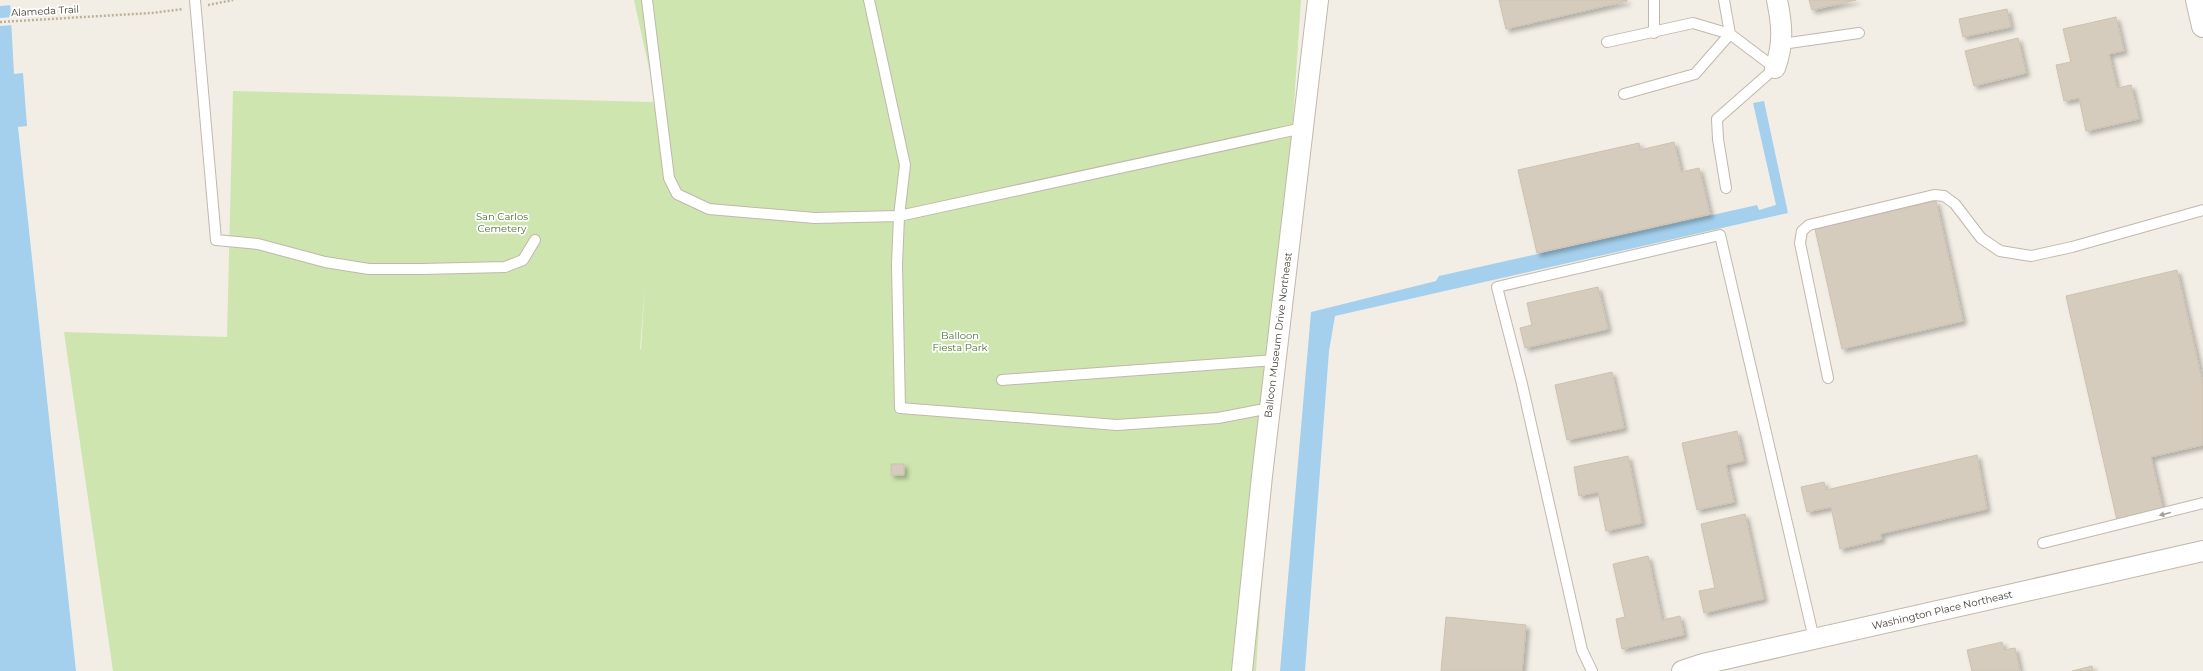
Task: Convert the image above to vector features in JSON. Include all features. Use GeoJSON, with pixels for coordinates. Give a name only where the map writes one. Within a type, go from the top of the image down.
{"type":"FeatureCollection","features":[{"type":"Feature","properties":{"kind":"street","name":"Balloon Museum Drive Northeast"},"geometry":{"type":"LineString","coordinates":[[1242,671],[1270,408],[1318,0]]}},
{"type":"Feature","properties":{"kind":"street"},"geometry":{"type":"LineString","coordinates":[[1775,68],[1782,44],[1782,31],[1777,0]]}},
{"type":"Feature","properties":{"kind":"street"},"geometry":{"type":"LineString","coordinates":[[2197,0],[2203,26]]}},
{"type":"Feature","properties":{"kind":"street","name":"Washington Place Northeast"},"geometry":{"type":"LineString","coordinates":[[1682,671],[1703,664],[2203,551]]}},
{"type":"Feature","properties":{"kind":"lane"},"geometry":{"type":"LineString","coordinates":[[648,0],[669,178],[677,194],[709,209],[815,218],[899,216],[1303,128]]}},
{"type":"Feature","properties":{"kind":"lane"},"geometry":{"type":"LineString","coordinates":[[869,0],[905,165],[899,216],[897,265],[900,408],[1117,425],[1218,418],[1270,408]]}},
{"type":"Feature","properties":{"kind":"lane"},"geometry":{"type":"LineString","coordinates":[[1654,0],[1654,32]]}},
{"type":"Feature","properties":{"kind":"lane"},"geometry":{"type":"LineString","coordinates":[[1724,0],[1730,34]]}},
{"type":"Feature","properties":{"kind":"lane"},"geometry":{"type":"LineString","coordinates":[[195,3],[216,240],[258,244],[325,262],[368,269],[505,267],[523,260],[535,240]]}},
{"type":"Feature","properties":{"kind":"lane"},"geometry":{"type":"LineString","coordinates":[[1607,42],[1694,23],[1730,34],[1775,68],[1717,119],[1718,139],[1726,188]]}},
{"type":"Feature","properties":{"kind":"lane"},"geometry":{"type":"LineString","coordinates":[[1782,44],[1859,33]]}},
{"type":"Feature","properties":{"kind":"lane"},"geometry":{"type":"LineString","coordinates":[[1624,94],[1695,74],[1730,34]]}},
{"type":"Feature","properties":{"kind":"lane"},"geometry":{"type":"LineString","coordinates":[[1828,378],[1800,243],[1802,231],[1809,225],[1934,195],[1944,196],[1955,204],[1981,238],[2000,251],[2031,256],[2072,247],[2203,210]]}},
{"type":"Feature","properties":{"kind":"lane"},"geometry":{"type":"LineString","coordinates":[[1592,671],[1582,650],[1522,384],[1497,287],[1720,235],[1814,639]]}},
{"type":"Feature","properties":{"kind":"lane"},"geometry":{"type":"LineString","coordinates":[[1002,380],[1276,360]]}},
{"type":"Feature","properties":{"kind":"lane"},"geometry":{"type":"LineString","coordinates":[[2043,543],[2203,503]]}},
{"type":"Feature","properties":{"kind":"path","name":"Alameda Trail"},"geometry":{"type":"LineString","coordinates":[[0,22],[151,13],[195,3],[233,0]]}},
{"type":"Feature","properties":{"kind":"green space","name":"Balloon Fiesta Park"},"geometry":{"type":"Polygon","coordinates":[[[634,0],[1301,0],[1256,671],[113,671],[64,332],[227,337],[233,91],[653,102],[657,116],[658,109],[634,0]],[[645,284],[640,349],[641,349],[645,284]]]}},
{"type":"Feature","properties":{"kind":"water"},"geometry":{"type":"Polygon","coordinates":[[[0,0],[10,0],[14,74],[23,73],[27,126],[18,127],[76,671],[0,671],[0,0]]]}},
{"type":"Feature","properties":{"kind":"water"},"geometry":{"type":"Polygon","coordinates":[[[1764,101],[1788,213],[1335,316],[1329,351],[1305,671],[1280,671],[1311,312],[1436,281],[1439,276],[1757,205],[1759,210],[1776,205],[1753,103],[1764,101]]]}},
{"type":"Feature","properties":{"kind":"pier"},"geometry":{"type":"Polygon","coordinates":[[[0,0],[12,0],[13,5],[0,6],[0,0]]]}},
{"type":"Feature","properties":{"kind":"pier"},"geometry":{"type":"Polygon","coordinates":[[[13,17],[14,25],[0,26],[0,18],[13,17]]]}},
{"type":"Feature","properties":{"kind":"building"},"geometry":{"type":"Polygon","coordinates":[[[1499,0],[1627,0],[1627,1],[1506,29],[1499,0]]]}},
{"type":"Feature","properties":{"kind":"building"},"geometry":{"type":"Polygon","coordinates":[[[1809,0],[1856,0],[1812,10],[1809,0]]]}},
{"type":"Feature","properties":{"kind":"building"},"geometry":{"type":"Polygon","coordinates":[[[2007,9],[2011,27],[1963,37],[1959,19],[2007,9]]]}},
{"type":"Feature","properties":{"kind":"building"},"geometry":{"type":"Polygon","coordinates":[[[2116,17],[2124,51],[2109,54],[2117,88],[2131,85],[2139,119],[2086,131],[2079,98],[2064,101],[2056,65],[2071,62],[2063,29],[2116,17]]]}},
{"type":"Feature","properties":{"kind":"building"},"geometry":{"type":"Polygon","coordinates":[[[2018,38],[2026,73],[1974,86],[1965,51],[2018,38]]]}},
{"type":"Feature","properties":{"kind":"building"},"geometry":{"type":"Polygon","coordinates":[[[1674,142],[1681,172],[1699,168],[1710,214],[1537,253],[1518,170],[1639,143],[1640,150],[1674,142]]]}},
{"type":"Feature","properties":{"kind":"building"},"geometry":{"type":"Polygon","coordinates":[[[1936,201],[1963,321],[1842,349],[1815,229],[1936,201]]]}},
{"type":"Feature","properties":{"kind":"building"},"geometry":{"type":"Polygon","coordinates":[[[2177,270],[2203,384],[2203,445],[2151,457],[2163,509],[2117,520],[2066,296],[2177,270]]]}},
{"type":"Feature","properties":{"kind":"building"},"geometry":{"type":"Polygon","coordinates":[[[1598,287],[1608,329],[1525,348],[1520,328],[1532,325],[1527,303],[1598,287]]]}},
{"type":"Feature","properties":{"kind":"building"},"geometry":{"type":"Polygon","coordinates":[[[1612,372],[1624,428],[1567,440],[1555,385],[1612,372]]]}},
{"type":"Feature","properties":{"kind":"building"},"geometry":{"type":"Polygon","coordinates":[[[1737,431],[1744,461],[1726,465],[1734,502],[1697,510],[1682,443],[1737,431]]]}},
{"type":"Feature","properties":{"kind":"building"},"geometry":{"type":"Polygon","coordinates":[[[1977,455],[1987,509],[1880,534],[1882,539],[1840,549],[1831,507],[1807,512],[1801,487],[1824,482],[1826,490],[1977,455]]]}},
{"type":"Feature","properties":{"kind":"building"},"geometry":{"type":"Polygon","coordinates":[[[1628,456],[1642,523],[1606,531],[1598,492],[1579,496],[1574,467],[1628,456]]]}},
{"type":"Feature","properties":{"kind":"building"},"geometry":{"type":"Polygon","coordinates":[[[891,464],[904,464],[904,475],[891,475],[891,464]]]}},
{"type":"Feature","properties":{"kind":"building"},"geometry":{"type":"Polygon","coordinates":[[[1745,514],[1764,599],[1704,613],[1699,591],[1715,588],[1701,524],[1745,514]]]}},
{"type":"Feature","properties":{"kind":"building"},"geometry":{"type":"Polygon","coordinates":[[[1648,556],[1662,620],[1680,616],[1684,635],[1622,649],[1616,619],[1625,617],[1613,564],[1648,556]]]}},
{"type":"Feature","properties":{"kind":"building"},"geometry":{"type":"Polygon","coordinates":[[[1446,617],[1526,625],[1522,671],[1441,671],[1446,617]]]}},
{"type":"Feature","properties":{"kind":"building"},"geometry":{"type":"Polygon","coordinates":[[[2002,642],[2004,650],[2015,648],[2020,671],[1972,671],[1967,650],[2002,642]]]}},
{"type":"Feature","properties":{"kind":"building"},"geometry":{"type":"Polygon","coordinates":[[[2092,666],[2093,671],[2072,671],[2092,666]]]}},
{"type":"Feature","properties":{"kind":"park label","name":"San Carlos Cemetery"},"geometry":{"type":"Point","coordinates":[502,222]}}]}
